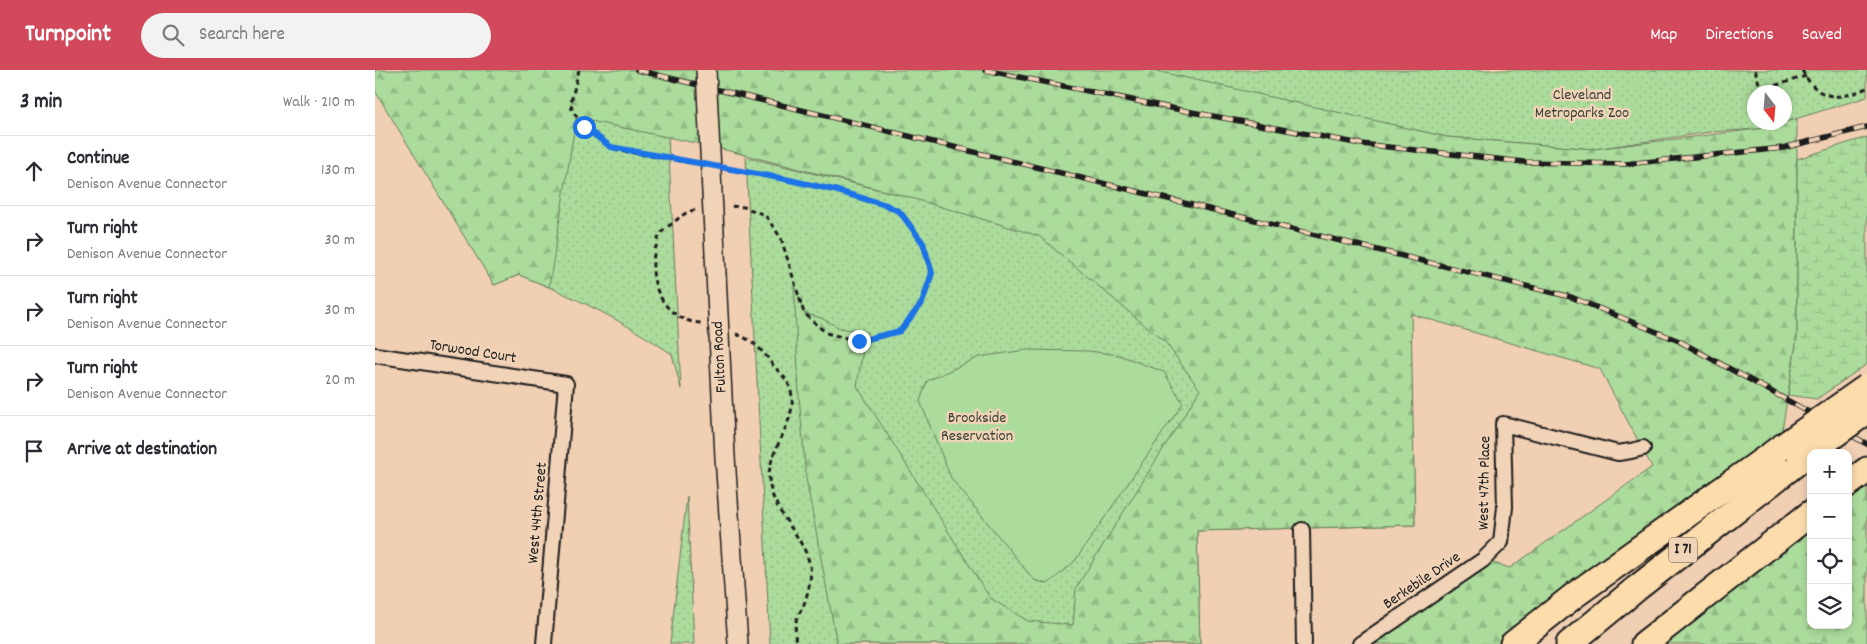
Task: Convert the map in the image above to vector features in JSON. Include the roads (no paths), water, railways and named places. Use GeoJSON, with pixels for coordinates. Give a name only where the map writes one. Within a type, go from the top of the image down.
{"type":"FeatureCollection","features":[{"type":"Feature","properties":{"kind":"highway"},"geometry":{"type":"LineString","coordinates":[[1513,644],[1575,594],[1789,454],[1867,387]]}},
{"type":"Feature","properties":{"kind":"highway","name":"I 71"},"geometry":{"type":"LineString","coordinates":[[1569,644],[1637,588],[1789,454],[1867,411]]}},
{"type":"Feature","properties":{"kind":"highway"},"geometry":{"type":"LineString","coordinates":[[1852,481],[1867,470]]}},
{"type":"Feature","properties":{"kind":"highway"},"geometry":{"type":"LineString","coordinates":[[1644,644],[1807,516]]}},
{"type":"Feature","properties":{"kind":"highway"},"geometry":{"type":"LineString","coordinates":[[1651,644],[1694,603]]}},
{"type":"Feature","properties":{"kind":"main road","name":"Fulton Road"},"geometry":{"type":"LineString","coordinates":[[706,70],[725,457],[737,644]]}},
{"type":"Feature","properties":{"kind":"street","name":"Torwood Court"},"geometry":{"type":"LineString","coordinates":[[375,355],[566,384]]}},
{"type":"Feature","properties":{"kind":"street","name":"West 44th Street"},"geometry":{"type":"LineString","coordinates":[[545,644],[566,384]]}},
{"type":"Feature","properties":{"kind":"street","name":"West 47th Place"},"geometry":{"type":"LineString","coordinates":[[1501,542],[1505,507],[1503,424],[1617,453],[1631,452],[1643,448]]}},
{"type":"Feature","properties":{"kind":"street"},"geometry":{"type":"LineString","coordinates":[[1301,530],[1304,644]]}},
{"type":"Feature","properties":{"kind":"street","name":"Berkebile Drive"},"geometry":{"type":"LineString","coordinates":[[1360,644],[1483,560],[1501,542]]}},
{"type":"Feature","properties":{"kind":"railway"},"geometry":{"type":"LineString","coordinates":[[637,70],[1571,297],[1679,341],[1867,444]]}},
{"type":"Feature","properties":{"kind":"railway"},"geometry":{"type":"LineString","coordinates":[[985,70],[1361,144],[1524,162],[1625,164],[1783,148],[1867,127]]}},
{"type":"Feature","properties":{"kind":"park label","name":"Cleveland Metroparks Zoo"},"geometry":{"type":"Point","coordinates":[1582,104]}},
{"type":"Feature","properties":{"kind":"park label","name":"Brookside Reservation"},"geometry":{"type":"Point","coordinates":[977,427]}}]}
